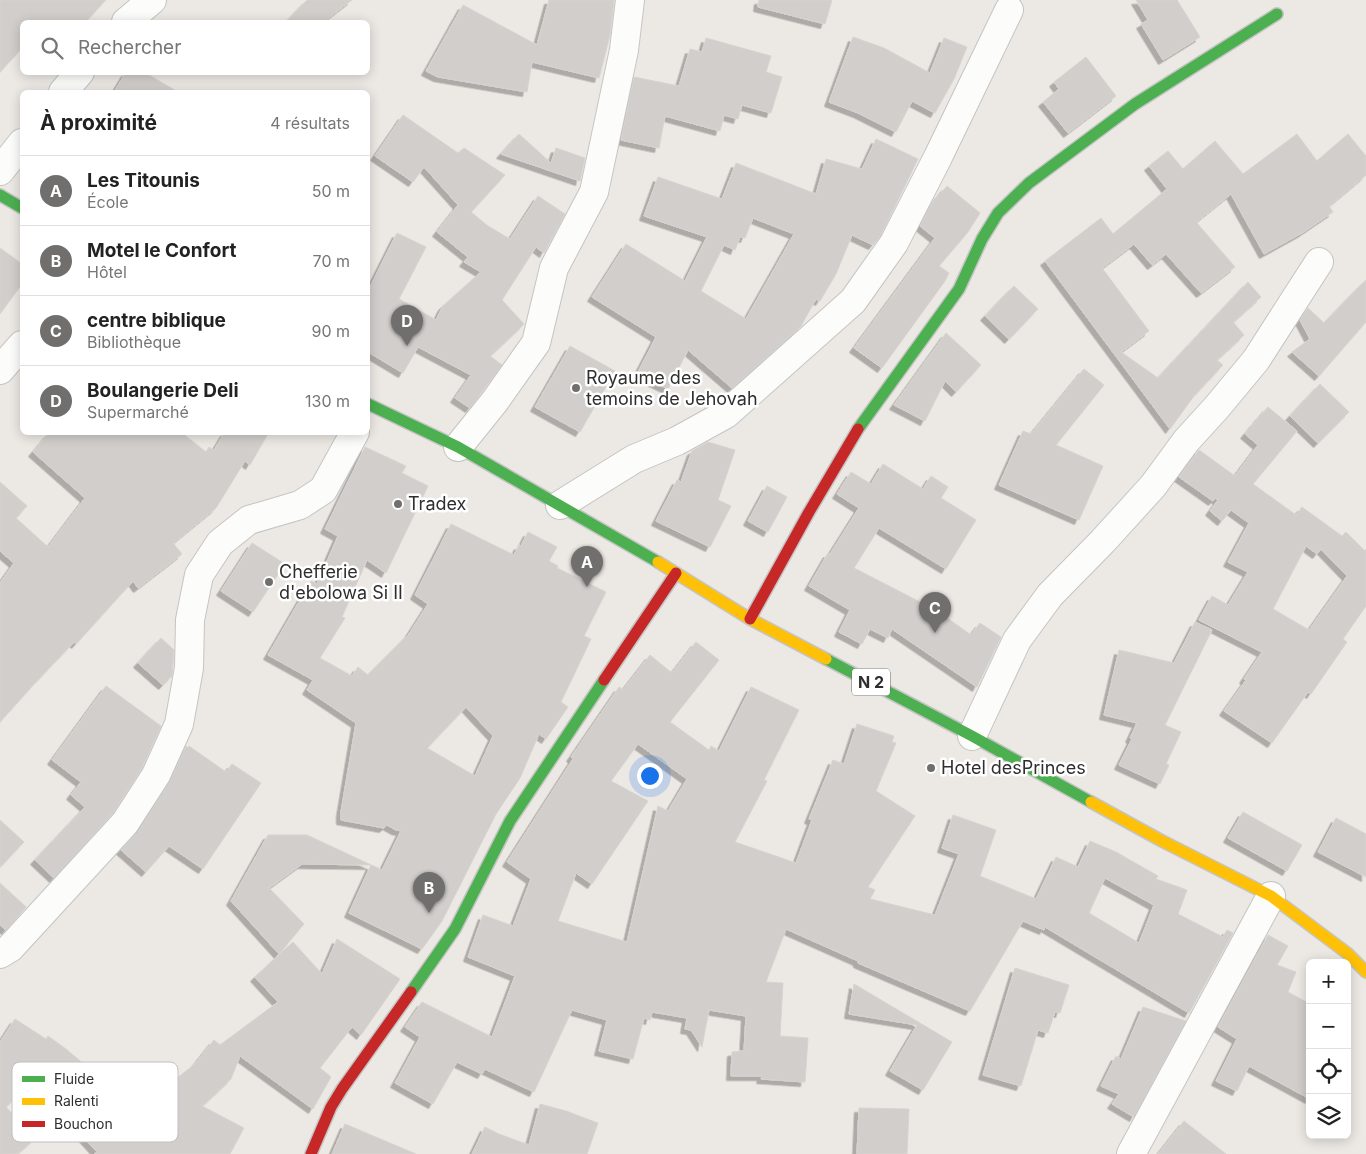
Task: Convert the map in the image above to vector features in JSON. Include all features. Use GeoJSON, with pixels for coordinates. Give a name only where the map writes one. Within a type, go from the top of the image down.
{"type":"FeatureCollection","features":[{"type":"Feature","properties":{"kind":"main road"},"geometry":{"type":"LineString","coordinates":[[750,619],[808,512],[862,423],[959,290],[982,239],[998,213],[1029,183],[1135,104],[1278,14]]}},
{"type":"Feature","properties":{"kind":"main road"},"geometry":{"type":"LineString","coordinates":[[0,195],[20,207]]}},
{"type":"Feature","properties":{"kind":"main road","name":"N 2"},"geometry":{"type":"LineString","coordinates":[[370,408],[458,447],[676,572],[750,619],[972,736],[1162,842],[1271,896],[1347,953],[1366,972]]}},
{"type":"Feature","properties":{"kind":"main road"},"geometry":{"type":"LineString","coordinates":[[311,1154],[331,1107],[342,1089],[455,929],[510,821],[676,572]]}},
{"type":"Feature","properties":{"kind":"street"},"geometry":{"type":"LineString","coordinates":[[128,20],[152,0]]}},
{"type":"Feature","properties":{"kind":"street"},"geometry":{"type":"LineString","coordinates":[[458,447],[536,343],[554,268],[594,192],[624,50],[630,0]]}},
{"type":"Feature","properties":{"kind":"street"},"geometry":{"type":"LineString","coordinates":[[560,505],[634,459],[678,441],[726,414],[853,301],[894,243],[1009,10]]}},
{"type":"Feature","properties":{"kind":"street"},"geometry":{"type":"LineString","coordinates":[[65,90],[77,75]]}},
{"type":"Feature","properties":{"kind":"street"},"geometry":{"type":"LineString","coordinates":[[0,171],[20,146]]}},
{"type":"Feature","properties":{"kind":"street"},"geometry":{"type":"LineString","coordinates":[[972,736],[1017,640],[1050,595],[1153,486],[1186,441],[1223,401],[1256,360],[1320,262]]}},
{"type":"Feature","properties":{"kind":"street"},"geometry":{"type":"LineString","coordinates":[[0,370],[20,346]]}},
{"type":"Feature","properties":{"kind":"street"},"geometry":{"type":"LineString","coordinates":[[0,954],[10,948],[125,823],[156,775],[179,724],[189,668],[190,620],[199,575],[220,543],[249,520],[300,505],[323,490],[353,435]]}},
{"type":"Feature","properties":{"kind":"street"},"geometry":{"type":"LineString","coordinates":[[1131,1154],[1271,896]]}},
{"type":"Feature","properties":{"kind":"building"},"geometry":{"type":"Polygon","coordinates":[[[0,0],[106,0],[87,20],[20,20],[20,50],[0,72],[0,0]]]}},
{"type":"Feature","properties":{"kind":"building"},"geometry":{"type":"Polygon","coordinates":[[[307,0],[352,0],[326,20],[288,20],[307,0]]]}},
{"type":"Feature","properties":{"kind":"building"},"geometry":{"type":"Polygon","coordinates":[[[549,0],[614,0],[610,35],[599,78],[532,62],[527,92],[438,77],[426,71],[463,5],[537,45],[549,0]]]}},
{"type":"Feature","properties":{"kind":"building"},"geometry":{"type":"Polygon","coordinates":[[[759,0],[832,0],[825,24],[758,7],[759,0]]]}},
{"type":"Feature","properties":{"kind":"building"},"geometry":{"type":"Polygon","coordinates":[[[1136,0],[1177,0],[1200,37],[1163,60],[1141,24],[1148,20],[1136,0]]]}},
{"type":"Feature","properties":{"kind":"building"},"geometry":{"type":"Polygon","coordinates":[[[853,37],[884,48],[930,73],[944,38],[967,47],[954,79],[935,113],[912,101],[896,132],[858,113],[829,102],[853,37]]]}},
{"type":"Feature","properties":{"kind":"building"},"geometry":{"type":"Polygon","coordinates":[[[706,38],[771,56],[766,72],[782,77],[771,113],[742,105],[738,119],[724,115],[720,131],[665,116],[659,148],[621,140],[634,77],[679,86],[690,49],[702,52],[706,38]]]}},
{"type":"Feature","properties":{"kind":"building"},"geometry":{"type":"Polygon","coordinates":[[[1086,57],[1116,96],[1068,133],[1043,102],[1059,89],[1054,82],[1086,57]]]}},
{"type":"Feature","properties":{"kind":"building"},"geometry":{"type":"Polygon","coordinates":[[[124,75],[149,75],[175,90],[115,90],[124,75]]]}},
{"type":"Feature","properties":{"kind":"building"},"geometry":{"type":"Polygon","coordinates":[[[403,115],[458,153],[464,148],[505,175],[471,212],[488,226],[510,239],[538,196],[565,214],[544,253],[536,247],[502,300],[524,324],[490,356],[502,365],[470,408],[455,398],[471,375],[418,347],[403,373],[370,353],[370,287],[397,233],[426,247],[399,299],[436,320],[443,306],[481,272],[464,262],[468,257],[437,232],[458,205],[424,167],[413,182],[375,156],[403,115]]]}},
{"type":"Feature","properties":{"kind":"building"},"geometry":{"type":"Polygon","coordinates":[[[519,134],[551,163],[556,148],[585,158],[580,181],[501,154],[519,134]]]}},
{"type":"Feature","properties":{"kind":"building"},"geometry":{"type":"Polygon","coordinates":[[[1297,134],[1317,161],[1348,134],[1366,156],[1366,175],[1329,206],[1333,212],[1302,233],[1264,254],[1231,194],[1196,222],[1235,267],[1201,293],[1166,254],[1152,265],[1134,244],[1102,268],[1149,331],[1121,352],[1158,378],[1248,282],[1261,297],[1233,322],[1244,335],[1217,360],[1223,365],[1194,396],[1170,429],[1045,261],[1101,218],[1113,234],[1167,189],[1149,166],[1168,151],[1183,169],[1215,141],[1243,174],[1297,134]]]}},
{"type":"Feature","properties":{"kind":"building"},"geometry":{"type":"Polygon","coordinates":[[[876,139],[918,159],[881,235],[873,245],[852,235],[836,274],[820,301],[816,299],[801,326],[732,388],[688,350],[668,389],[637,374],[656,337],[592,297],[626,244],[685,281],[707,237],[644,216],[658,177],[722,199],[736,163],[816,194],[826,159],[862,169],[876,139]],[[753,218],[745,238],[740,237],[735,250],[724,245],[701,291],[746,319],[794,234],[753,218]]]}},
{"type":"Feature","properties":{"kind":"building"},"geometry":{"type":"Polygon","coordinates":[[[947,186],[980,213],[968,232],[939,266],[949,273],[945,281],[882,368],[854,348],[935,238],[920,226],[931,205],[947,186]]]}},
{"type":"Feature","properties":{"kind":"building"},"geometry":{"type":"Polygon","coordinates":[[[0,248],[20,263],[20,287],[0,314],[0,248]]]}},
{"type":"Feature","properties":{"kind":"building"},"geometry":{"type":"Polygon","coordinates":[[[1366,280],[1366,322],[1319,376],[1292,352],[1310,339],[1300,320],[1308,308],[1324,323],[1366,280]]]}},
{"type":"Feature","properties":{"kind":"building"},"geometry":{"type":"Polygon","coordinates":[[[1014,286],[1038,309],[1009,339],[985,316],[1014,286]]]}},
{"type":"Feature","properties":{"kind":"building"},"geometry":{"type":"Polygon","coordinates":[[[946,333],[981,365],[956,392],[945,381],[925,421],[894,405],[946,333]]]}},
{"type":"Feature","properties":{"kind":"building"},"geometry":{"type":"Polygon","coordinates":[[[570,346],[615,371],[580,432],[535,407],[570,346]]]}},
{"type":"Feature","properties":{"kind":"building"},"geometry":{"type":"Polygon","coordinates":[[[1084,369],[1104,385],[1056,445],[1103,466],[1079,520],[999,485],[1023,431],[1031,434],[1084,369]]]}},
{"type":"Feature","properties":{"kind":"building"},"geometry":{"type":"Polygon","coordinates":[[[1320,384],[1349,412],[1318,443],[1290,416],[1320,384]]]}},
{"type":"Feature","properties":{"kind":"building"},"geometry":{"type":"Polygon","coordinates":[[[1268,407],[1297,431],[1253,484],[1296,515],[1302,507],[1342,536],[1346,532],[1365,551],[1366,549],[1366,606],[1343,639],[1347,642],[1311,694],[1308,692],[1272,743],[1224,711],[1246,680],[1244,679],[1262,652],[1199,620],[1212,596],[1228,605],[1248,572],[1228,562],[1249,523],[1231,510],[1222,521],[1210,511],[1218,500],[1215,498],[1213,501],[1179,477],[1199,450],[1235,476],[1258,445],[1245,434],[1268,407]],[[1306,546],[1273,609],[1309,630],[1347,576],[1321,549],[1317,554],[1306,546]]]}},
{"type":"Feature","properties":{"kind":"building"},"geometry":{"type":"Polygon","coordinates":[[[47,435],[185,435],[206,452],[209,447],[214,450],[223,435],[267,435],[250,465],[245,461],[216,508],[173,543],[182,554],[138,588],[133,581],[76,644],[74,642],[0,722],[0,583],[14,563],[0,551],[0,482],[27,506],[16,518],[48,547],[85,498],[33,452],[47,435]]]}},
{"type":"Feature","properties":{"kind":"building"},"geometry":{"type":"Polygon","coordinates":[[[708,442],[735,450],[718,500],[731,506],[710,547],[656,521],[677,480],[681,482],[692,451],[708,442]]]}},
{"type":"Feature","properties":{"kind":"building"},"geometry":{"type":"Polygon","coordinates":[[[365,447],[406,466],[402,473],[428,486],[386,573],[367,560],[342,617],[345,618],[320,658],[352,676],[358,667],[368,675],[409,634],[428,604],[415,595],[451,524],[514,555],[528,532],[557,547],[549,561],[558,566],[557,568],[606,592],[584,636],[591,639],[561,702],[568,707],[546,739],[539,734],[520,778],[496,814],[442,921],[422,949],[349,913],[371,865],[302,864],[269,888],[304,924],[279,954],[231,901],[268,835],[307,835],[382,870],[401,831],[387,825],[384,828],[341,820],[356,723],[307,690],[313,680],[268,655],[311,581],[317,584],[338,536],[325,529],[365,447]],[[466,707],[427,748],[475,776],[493,736],[466,707]]]}},
{"type":"Feature","properties":{"kind":"building"},"geometry":{"type":"Polygon","coordinates":[[[883,464],[923,489],[931,476],[948,487],[941,498],[976,520],[946,569],[879,528],[854,568],[924,604],[925,602],[971,635],[980,623],[1001,637],[977,687],[892,629],[888,638],[870,629],[862,644],[839,632],[850,610],[809,586],[828,553],[830,554],[859,508],[837,494],[851,472],[871,484],[883,464]]]}},
{"type":"Feature","properties":{"kind":"building"},"geometry":{"type":"Polygon","coordinates":[[[767,486],[787,497],[768,532],[748,521],[767,486]]]}},
{"type":"Feature","properties":{"kind":"building"},"geometry":{"type":"Polygon","coordinates":[[[252,543],[285,564],[253,612],[221,591],[252,543]]]}},
{"type":"Feature","properties":{"kind":"building"},"geometry":{"type":"Polygon","coordinates":[[[1195,622],[1212,630],[1165,725],[1181,732],[1166,764],[1169,765],[1160,784],[1119,765],[1132,739],[1130,738],[1137,723],[1104,715],[1119,650],[1174,663],[1195,622]]]}},
{"type":"Feature","properties":{"kind":"building"},"geometry":{"type":"Polygon","coordinates":[[[161,638],[174,650],[172,676],[163,685],[138,663],[161,638]]]}},
{"type":"Feature","properties":{"kind":"building"},"geometry":{"type":"Polygon","coordinates":[[[696,642],[719,660],[670,722],[709,750],[711,746],[719,751],[751,687],[799,710],[764,780],[767,781],[735,842],[796,863],[812,820],[809,819],[833,760],[844,764],[857,724],[894,736],[892,742],[896,743],[876,791],[915,816],[868,887],[875,890],[870,899],[935,915],[959,854],[942,848],[953,815],[996,830],[980,876],[1036,899],[1056,857],[1078,867],[1090,841],[1116,852],[1158,876],[1156,879],[1187,890],[1178,914],[1223,937],[1227,930],[1233,933],[1189,1013],[1045,927],[1044,930],[1023,921],[970,1011],[858,963],[858,961],[786,929],[766,982],[783,983],[780,1036],[808,1038],[805,1082],[761,1079],[762,1076],[731,1076],[732,1052],[744,1051],[746,1016],[709,1010],[702,1047],[691,1030],[685,1029],[687,1018],[652,1012],[650,1020],[644,1018],[633,1059],[599,1051],[607,1020],[572,1010],[534,1092],[485,1069],[482,1074],[457,1062],[433,1104],[395,1083],[420,1037],[405,1027],[422,1002],[492,1037],[515,976],[468,957],[483,915],[513,926],[531,879],[507,862],[573,759],[571,757],[619,687],[623,690],[650,655],[672,673],[696,642]],[[638,744],[611,781],[648,801],[592,884],[576,873],[558,921],[627,942],[658,806],[668,811],[687,779],[638,744]],[[1105,878],[1089,913],[1139,943],[1154,905],[1105,878]]]}},
{"type":"Feature","properties":{"kind":"building"},"geometry":{"type":"Polygon","coordinates":[[[106,686],[161,726],[142,768],[113,813],[54,878],[35,860],[85,807],[71,795],[81,782],[52,760],[106,686]]]}},
{"type":"Feature","properties":{"kind":"building"},"geometry":{"type":"Polygon","coordinates":[[[186,746],[188,748],[189,746],[226,772],[232,764],[261,783],[203,869],[169,846],[146,872],[121,850],[138,832],[169,783],[186,746]]]}},
{"type":"Feature","properties":{"kind":"building"},"geometry":{"type":"Polygon","coordinates":[[[1243,812],[1302,845],[1287,871],[1228,838],[1243,812]]]}},
{"type":"Feature","properties":{"kind":"building"},"geometry":{"type":"Polygon","coordinates":[[[1336,818],[1366,834],[1366,877],[1318,852],[1336,818]]]}},
{"type":"Feature","properties":{"kind":"building"},"geometry":{"type":"Polygon","coordinates":[[[0,820],[24,842],[0,867],[0,820]]]}},
{"type":"Feature","properties":{"kind":"building"},"geometry":{"type":"Polygon","coordinates":[[[0,883],[26,907],[6,930],[0,925],[0,883]]]}},
{"type":"Feature","properties":{"kind":"building"},"geometry":{"type":"Polygon","coordinates":[[[1268,935],[1288,946],[1277,965],[1296,972],[1288,992],[1306,1002],[1306,1097],[1249,1066],[1237,1091],[1216,1081],[1237,1039],[1218,1027],[1268,935]]]}},
{"type":"Feature","properties":{"kind":"building"},"geometry":{"type":"Polygon","coordinates":[[[337,939],[400,979],[361,1035],[352,1027],[320,1068],[331,1077],[313,1109],[240,1056],[231,1079],[202,1106],[244,1128],[230,1154],[94,1154],[97,1152],[88,1142],[178,1142],[178,1077],[195,1064],[214,1040],[220,1045],[278,1002],[255,977],[293,942],[322,974],[337,939]]]}},
{"type":"Feature","properties":{"kind":"building"},"geometry":{"type":"Polygon","coordinates":[[[1015,968],[1069,985],[1060,1013],[1055,1012],[1048,1033],[1038,1030],[1021,1086],[983,1075],[1015,968]]]}},
{"type":"Feature","properties":{"kind":"building"},"geometry":{"type":"Polygon","coordinates":[[[854,984],[952,1042],[923,1090],[890,1071],[917,1025],[849,1014],[854,984]]]}},
{"type":"Feature","properties":{"kind":"building"},"geometry":{"type":"Polygon","coordinates":[[[1143,1007],[1186,1021],[1134,1117],[1112,1104],[1119,1094],[1101,1086],[1116,1056],[1121,1059],[1143,1007]]]}},
{"type":"Feature","properties":{"kind":"building"},"geometry":{"type":"Polygon","coordinates":[[[15,1019],[46,1039],[48,1036],[81,1062],[12,1062],[12,1101],[6,1107],[12,1113],[12,1142],[30,1142],[17,1154],[0,1154],[0,1042],[15,1019]]]}},
{"type":"Feature","properties":{"kind":"building"},"geometry":{"type":"Polygon","coordinates":[[[540,1104],[598,1123],[587,1154],[472,1154],[485,1127],[529,1145],[540,1104]]]}},
{"type":"Feature","properties":{"kind":"building"},"geometry":{"type":"Polygon","coordinates":[[[859,1108],[909,1109],[907,1154],[857,1154],[859,1108]]]}},
{"type":"Feature","properties":{"kind":"building"},"geometry":{"type":"Polygon","coordinates":[[[1184,1121],[1226,1154],[1158,1154],[1184,1121]]]}},
{"type":"Feature","properties":{"kind":"building"},"geometry":{"type":"Polygon","coordinates":[[[345,1124],[416,1154],[332,1154],[345,1124]]]}},
{"type":"Feature","properties":{"kind":"traffic: fast"},"geometry":{"type":"LineString","coordinates":[[858,429],[959,289],[982,239],[998,213],[1029,183],[1135,104],[1277,14]]}},
{"type":"Feature","properties":{"kind":"traffic: fast"},"geometry":{"type":"LineString","coordinates":[[0,195],[20,207]]}},
{"type":"Feature","properties":{"kind":"traffic: fast"},"geometry":{"type":"LineString","coordinates":[[370,405],[458,447],[658,562]]}},
{"type":"Feature","properties":{"kind":"traffic: fast"},"geometry":{"type":"LineString","coordinates":[[826,659],[972,736],[1091,802]]}},
{"type":"Feature","properties":{"kind":"traffic: fast"},"geometry":{"type":"LineString","coordinates":[[411,992],[455,929],[510,821],[604,680]]}},
{"type":"Feature","properties":{"kind":"traffic: slow"},"geometry":{"type":"LineString","coordinates":[[658,562],[750,619],[826,659]]}},
{"type":"Feature","properties":{"kind":"traffic: slow"},"geometry":{"type":"LineString","coordinates":[[1091,802],[1162,841],[1271,896],[1347,953],[1366,972]]}},
{"type":"Feature","properties":{"kind":"traffic: jam"},"geometry":{"type":"LineString","coordinates":[[750,619],[809,512],[858,429]]}},
{"type":"Feature","properties":{"kind":"traffic: jam"},"geometry":{"type":"LineString","coordinates":[[604,680],[676,573]]}},
{"type":"Feature","properties":{"kind":"traffic: jam"},"geometry":{"type":"LineString","coordinates":[[311,1154],[331,1107],[342,1089],[411,992]]}},
{"type":"Feature","properties":{"kind":"place","name":"Boulangerie Deli"},"geometry":{"type":"Point","coordinates":[407,346]}},
{"type":"Feature","properties":{"kind":"place","name":"Royaume des temoins de Jehovah"},"geometry":{"type":"Point","coordinates":[576,388]}},
{"type":"Feature","properties":{"kind":"place","name":"Tradex"},"geometry":{"type":"Point","coordinates":[398,504]}},
{"type":"Feature","properties":{"kind":"place","name":"Chefferie d'ebolowa Si II"},"geometry":{"type":"Point","coordinates":[269,582]}},
{"type":"Feature","properties":{"kind":"place","name":"Les Titounis"},"geometry":{"type":"Point","coordinates":[587,587]}},
{"type":"Feature","properties":{"kind":"place","name":"centre biblique"},"geometry":{"type":"Point","coordinates":[935,633]}},
{"type":"Feature","properties":{"kind":"place","name":"Hotel desPrinces"},"geometry":{"type":"Point","coordinates":[931,768]}},
{"type":"Feature","properties":{"kind":"place","name":"Motel le Confort"},"geometry":{"type":"Point","coordinates":[429,913]}}]}
